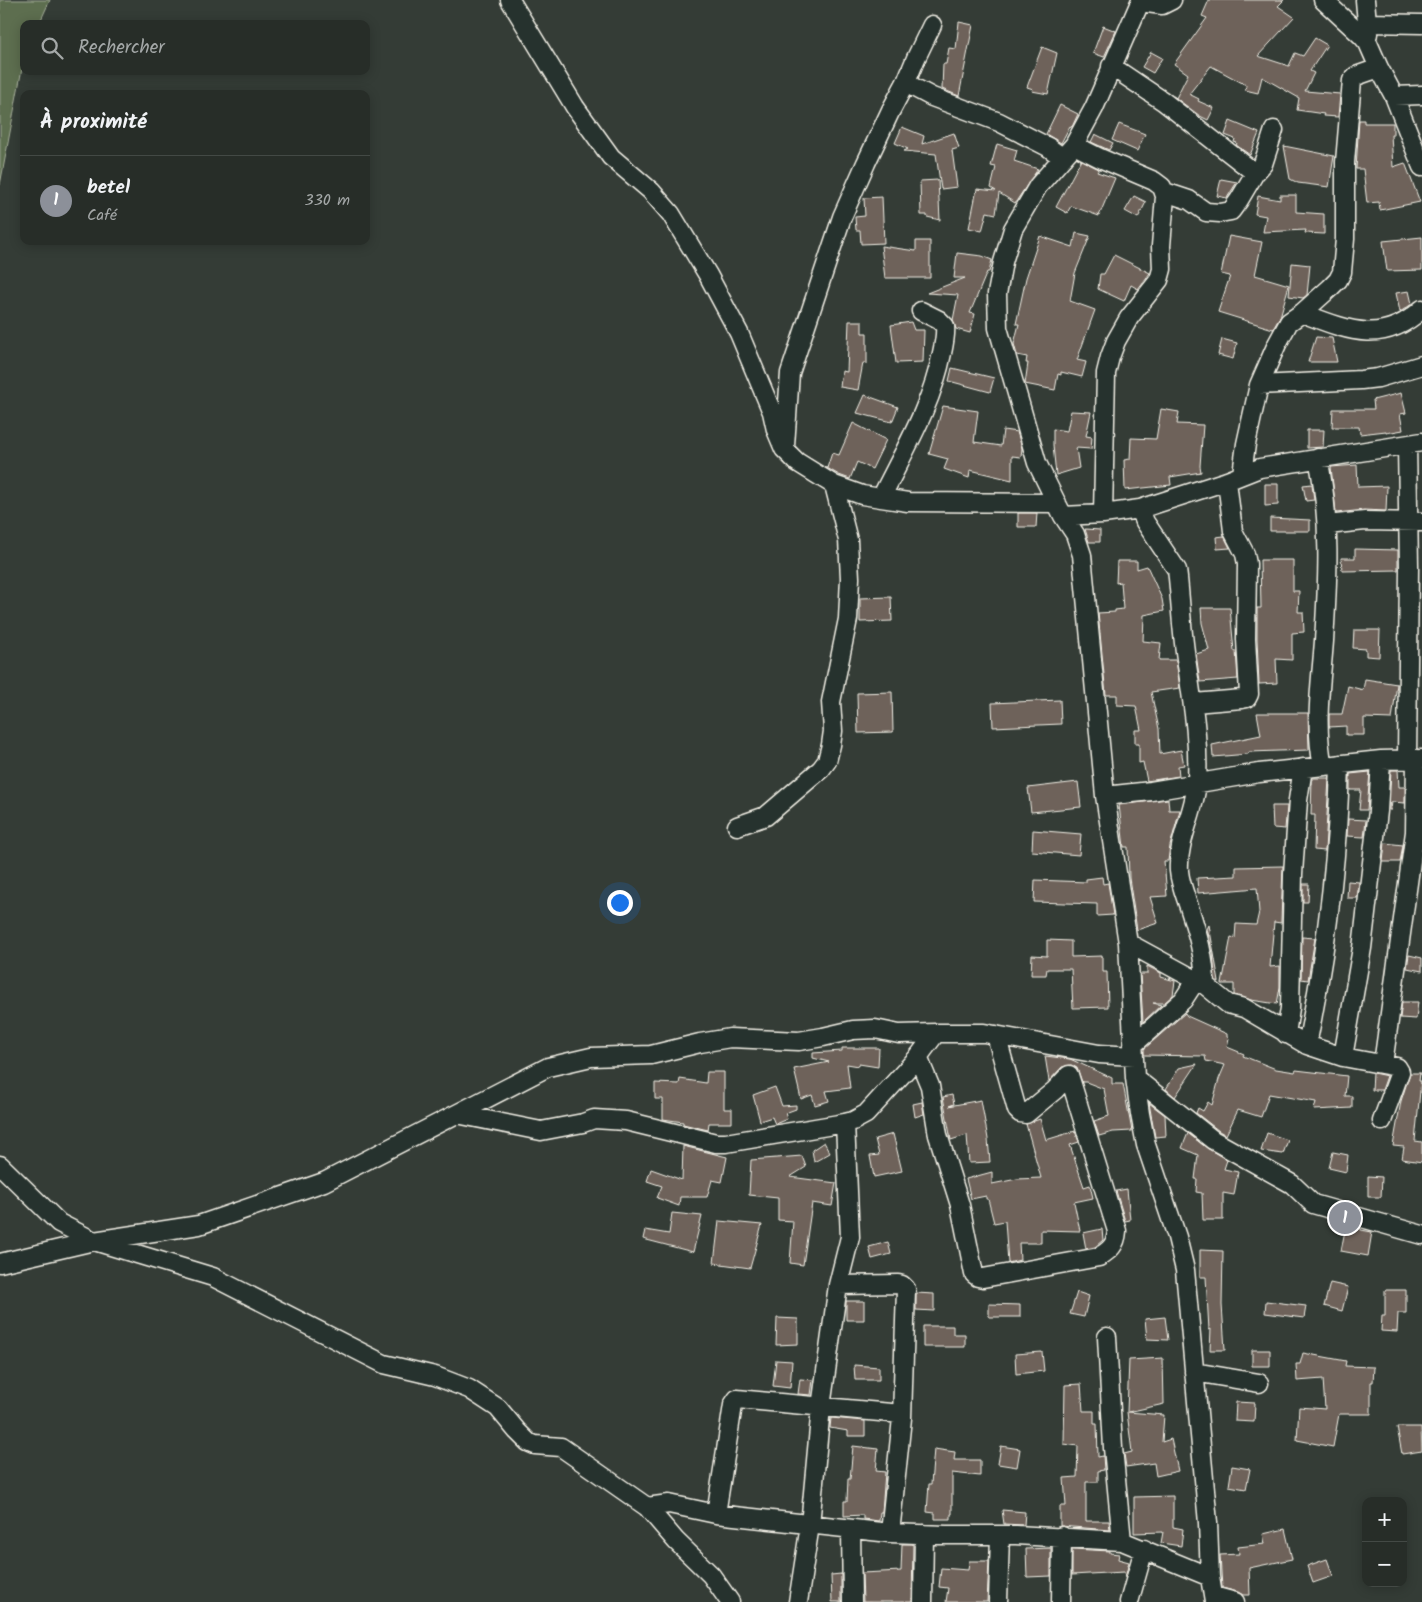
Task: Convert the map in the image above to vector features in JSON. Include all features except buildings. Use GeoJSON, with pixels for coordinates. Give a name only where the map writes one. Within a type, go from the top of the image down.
{"type":"FeatureCollection","features":[{"type":"Feature","properties":{"kind":"street"},"geometry":{"type":"LineString","coordinates":[[510,0],[574,107],[611,157],[651,191],[671,214],[708,274],[739,333],[772,412],[776,430],[784,449],[797,462],[834,485],[862,495],[908,502],[1103,514],[1140,509],[1260,468],[1362,453],[1414,443],[1415,832],[1383,1064]]}},
{"type":"Feature","properties":{"kind":"street"},"geometry":{"type":"LineString","coordinates":[[1172,0],[1162,5],[1140,1],[1094,108],[1069,151],[1038,186],[1014,229],[1003,262],[997,304],[998,328],[1037,463],[1060,510],[1075,534],[1082,555],[1105,796],[1128,943],[1135,1078],[1146,1146],[1177,1237],[1185,1270],[1208,1523],[1210,1577],[1214,1599],[1235,1602]]}},
{"type":"Feature","properties":{"kind":"street"},"geometry":{"type":"LineString","coordinates":[[1323,0],[1368,43],[1394,96],[1422,167]]}},
{"type":"Feature","properties":{"kind":"street"},"geometry":{"type":"LineString","coordinates":[[1365,0],[1368,43]]}},
{"type":"Feature","properties":{"kind":"street"},"geometry":{"type":"LineString","coordinates":[[1367,23],[1422,24]]}},
{"type":"Feature","properties":{"kind":"street"},"geometry":{"type":"LineString","coordinates":[[784,449],[790,373],[842,217],[890,110],[906,82],[932,25]]}},
{"type":"Feature","properties":{"kind":"street"},"geometry":{"type":"LineString","coordinates":[[1111,66],[1163,101],[1255,173]]}},
{"type":"Feature","properties":{"kind":"street"},"geometry":{"type":"LineString","coordinates":[[1194,702],[1242,699],[1247,698],[1249,694],[1246,639],[1248,564],[1233,530],[1234,477],[1246,444],[1259,385],[1286,327],[1294,317],[1302,313],[1338,280],[1342,272],[1345,239],[1345,162],[1352,80],[1356,76],[1379,68]]}},
{"type":"Feature","properties":{"kind":"street"},"geometry":{"type":"LineString","coordinates":[[906,82],[932,97],[999,122],[1048,147],[1100,158],[1154,181],[1165,192],[1161,275],[1116,340],[1106,373],[1103,514]]}},
{"type":"Feature","properties":{"kind":"street"},"geometry":{"type":"LineString","coordinates":[[1394,96],[1422,95]]}},
{"type":"Feature","properties":{"kind":"street"},"geometry":{"type":"LineString","coordinates":[[1165,192],[1189,200],[1206,212],[1226,212],[1235,207],[1255,173],[1264,164],[1274,130]]}},
{"type":"Feature","properties":{"kind":"street"},"geometry":{"type":"LineString","coordinates":[[1302,313],[1342,327],[1376,332],[1394,328],[1412,319],[1422,309]]}},
{"type":"Feature","properties":{"kind":"street"},"geometry":{"type":"LineString","coordinates":[[881,498],[921,418],[937,379],[945,335],[944,326],[939,320],[921,311]]}},
{"type":"Feature","properties":{"kind":"street"},"geometry":{"type":"LineString","coordinates":[[1259,385],[1378,378],[1422,365]]}},
{"type":"Feature","properties":{"kind":"street"},"geometry":{"type":"LineString","coordinates":[[1318,458],[1324,485],[1327,525],[1327,583],[1318,714],[1323,766]]}},
{"type":"Feature","properties":{"kind":"street"},"geometry":{"type":"LineString","coordinates":[[737,826],[766,816],[821,769],[827,761],[833,731],[831,702],[848,619],[850,578],[848,540],[834,485]]}},
{"type":"Feature","properties":{"kind":"street"},"geometry":{"type":"LineString","coordinates":[[0,1262],[94,1241],[199,1225],[324,1182],[548,1067],[591,1057],[651,1055],[730,1038],[799,1041],[853,1030],[875,1029],[899,1034],[984,1033],[1099,1054],[1134,1050],[1201,982],[1205,972],[1202,952],[1183,892],[1179,868],[1182,841],[1194,803],[1198,738],[1187,664],[1177,570],[1145,522],[1140,509]]}},
{"type":"Feature","properties":{"kind":"street"},"geometry":{"type":"LineString","coordinates":[[1327,525],[1365,521],[1415,522]]}},
{"type":"Feature","properties":{"kind":"street"},"geometry":{"type":"LineString","coordinates":[[1105,796],[1259,773],[1381,760],[1415,759]]}},
{"type":"Feature","properties":{"kind":"street"},"geometry":{"type":"LineString","coordinates":[[1343,1057],[1362,948],[1378,811],[1381,760]]}},
{"type":"Feature","properties":{"kind":"street"},"geometry":{"type":"LineString","coordinates":[[1307,1045],[1330,911],[1336,859],[1340,764]]}},
{"type":"Feature","properties":{"kind":"street"},"geometry":{"type":"LineString","coordinates":[[1286,1034],[1290,1008],[1295,834],[1303,768]]}},
{"type":"Feature","properties":{"kind":"street"},"geometry":{"type":"LineString","coordinates":[[1128,943],[1201,982],[1228,1004],[1244,1008],[1307,1045],[1343,1057],[1397,1067],[1400,1072],[1382,1121]]}},
{"type":"Feature","properties":{"kind":"street"},"geometry":{"type":"LineString","coordinates":[[456,1114],[541,1131],[583,1123],[594,1118],[626,1121],[716,1143],[726,1143],[845,1123],[866,1114],[918,1058],[936,1033]]}},
{"type":"Feature","properties":{"kind":"street"},"geometry":{"type":"LineString","coordinates":[[996,1035],[1017,1110],[1020,1113],[1026,1114],[1070,1075]]}},
{"type":"Feature","properties":{"kind":"street"},"geometry":{"type":"LineString","coordinates":[[918,1058],[930,1086],[938,1135],[960,1205],[974,1274],[983,1278],[1099,1256],[1109,1251],[1114,1245],[1117,1232],[1070,1075],[1075,1050]]}},
{"type":"Feature","properties":{"kind":"street"},"geometry":{"type":"LineString","coordinates":[[1135,1078],[1213,1140],[1292,1184],[1313,1204],[1422,1235]]}},
{"type":"Feature","properties":{"kind":"street"},"geometry":{"type":"LineString","coordinates":[[798,1602],[810,1525],[821,1407],[838,1285],[850,1237],[845,1123]]}},
{"type":"Feature","properties":{"kind":"street"},"geometry":{"type":"LineString","coordinates":[[0,1165],[60,1223],[94,1241],[213,1277],[384,1364],[436,1376],[469,1389],[498,1408],[516,1431],[528,1442],[535,1445],[561,1447],[647,1507],[676,1541],[711,1575],[730,1602]]}},
{"type":"Feature","properties":{"kind":"street"},"geometry":{"type":"LineString","coordinates":[[838,1285],[898,1284],[902,1285],[906,1290],[902,1414],[890,1533]]}},
{"type":"Feature","properties":{"kind":"street"},"geometry":{"type":"LineString","coordinates":[[1106,1336],[1113,1448],[1122,1541]]}},
{"type":"Feature","properties":{"kind":"street"},"geometry":{"type":"LineString","coordinates":[[1194,1372],[1259,1383]]}},
{"type":"Feature","properties":{"kind":"street"},"geometry":{"type":"LineString","coordinates":[[716,1514],[735,1400],[902,1414]]}},
{"type":"Feature","properties":{"kind":"street"},"geometry":{"type":"LineString","coordinates":[[647,1507],[669,1504],[716,1514],[890,1533],[1062,1536],[1122,1541],[1210,1577]]}},
{"type":"Feature","properties":{"kind":"street"},"geometry":{"type":"LineString","coordinates":[[850,1529],[852,1602]]}},
{"type":"Feature","properties":{"kind":"street"},"geometry":{"type":"LineString","coordinates":[[923,1602],[924,1534]]}},
{"type":"Feature","properties":{"kind":"street"},"geometry":{"type":"LineString","coordinates":[[998,1602],[1000,1535]]}},
{"type":"Feature","properties":{"kind":"street"},"geometry":{"type":"LineString","coordinates":[[1061,1602],[1062,1536]]}},
{"type":"Feature","properties":{"kind":"street"},"geometry":{"type":"LineString","coordinates":[[1129,1602],[1144,1549]]}},
{"type":"Feature","properties":{"kind":"green space"},"geometry":{"type":"Polygon","coordinates":[[[0,0],[50,0],[41,20],[20,20],[21,75],[0,185],[0,0]]]}},
{"type":"Feature","properties":{"kind":"place","name":"betel"},"geometry":{"type":"Point","coordinates":[1345,1218]}}]}
